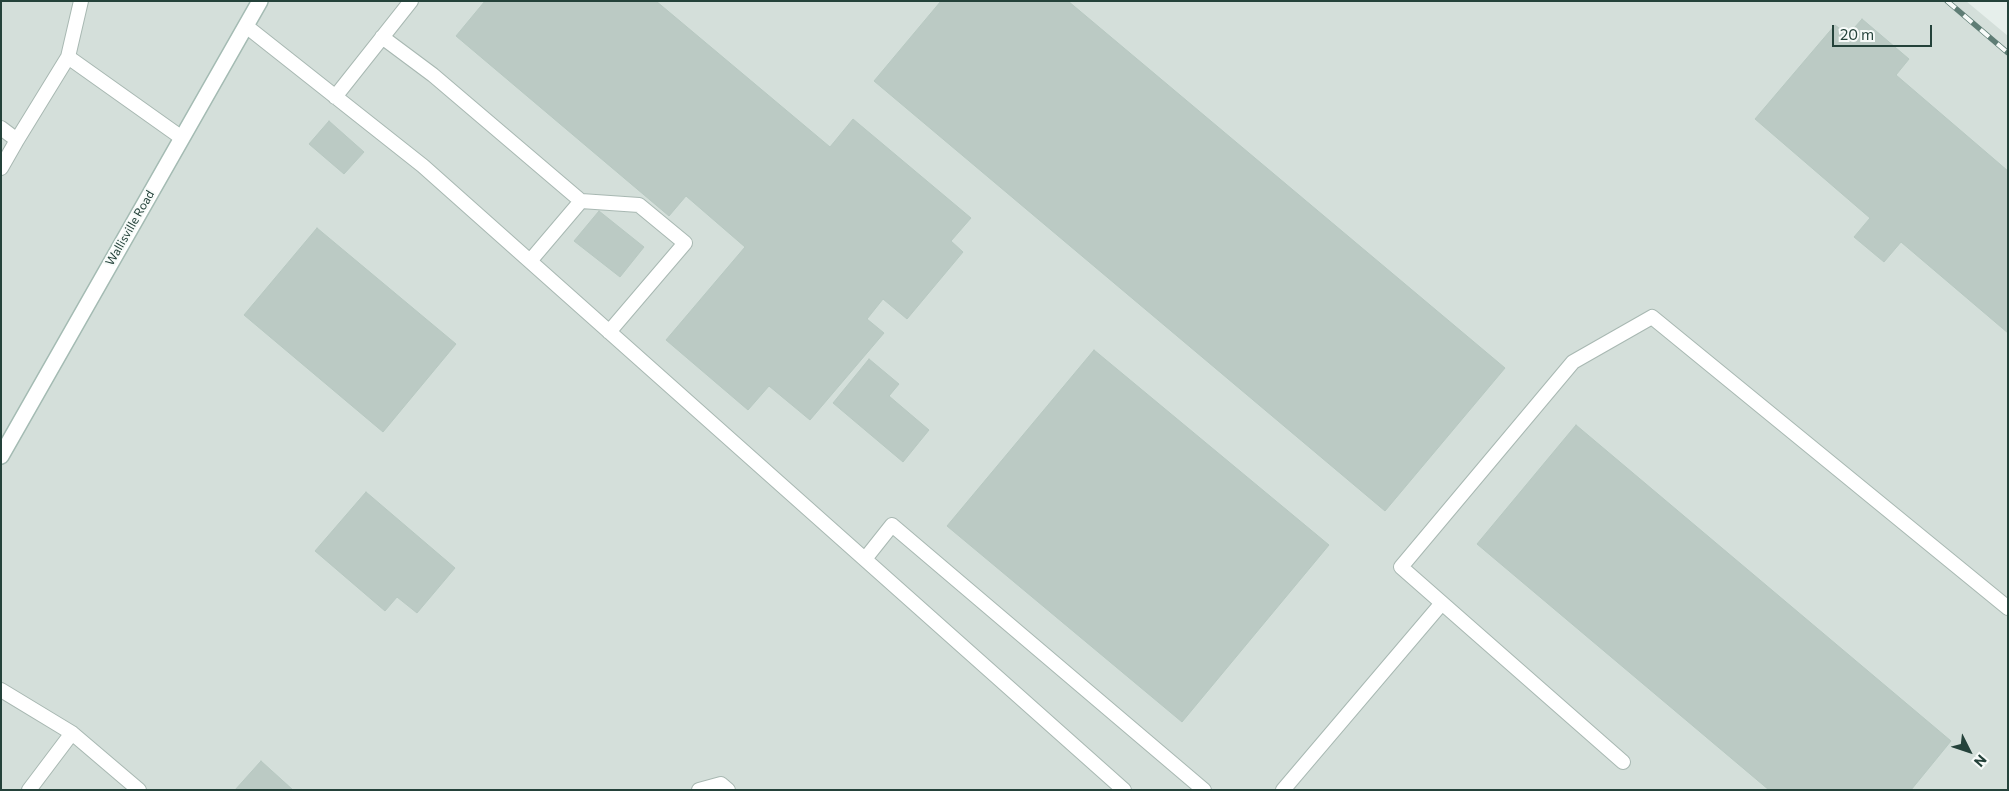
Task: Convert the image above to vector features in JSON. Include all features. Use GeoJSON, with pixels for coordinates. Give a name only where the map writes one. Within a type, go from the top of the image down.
{"type":"FeatureCollection","features":[{"type":"Feature","properties":{"kind":"main road","name":"Wallisville Road"},"geometry":{"type":"LineString","coordinates":[[1,456],[260,1]]}},
{"type":"Feature","properties":{"kind":"lane"},"geometry":{"type":"LineString","coordinates":[[335,97],[410,1]]}},
{"type":"Feature","properties":{"kind":"lane"},"geometry":{"type":"LineString","coordinates":[[1,168],[68,57],[76,4]]}},
{"type":"Feature","properties":{"kind":"lane"},"geometry":{"type":"LineString","coordinates":[[246,26],[423,166],[1124,790]]}},
{"type":"Feature","properties":{"kind":"lane"},"geometry":{"type":"LineString","coordinates":[[382,37],[433,75],[581,201],[639,205],[685,243],[609,332]]}},
{"type":"Feature","properties":{"kind":"lane"},"geometry":{"type":"LineString","coordinates":[[68,57],[182,138]]}},
{"type":"Feature","properties":{"kind":"lane"},"geometry":{"type":"LineString","coordinates":[[1,128],[17,140]]}},
{"type":"Feature","properties":{"kind":"lane"},"geometry":{"type":"LineString","coordinates":[[530,262],[581,201]]}},
{"type":"Feature","properties":{"kind":"lane"},"geometry":{"type":"LineString","coordinates":[[1623,762],[1401,567],[1573,362],[1652,317],[2008,608]]}},
{"type":"Feature","properties":{"kind":"lane"},"geometry":{"type":"LineString","coordinates":[[865,559],[892,525],[1204,790]]}},
{"type":"Feature","properties":{"kind":"lane"},"geometry":{"type":"LineString","coordinates":[[1283,790],[1442,604]]}},
{"type":"Feature","properties":{"kind":"lane"},"geometry":{"type":"LineString","coordinates":[[1,690],[72,733],[139,790]]}},
{"type":"Feature","properties":{"kind":"lane"},"geometry":{"type":"LineString","coordinates":[[30,790],[72,733]]}},
{"type":"Feature","properties":{"kind":"lane"},"geometry":{"type":"LineString","coordinates":[[699,790],[721,784],[728,790]]}},
{"type":"Feature","properties":{"kind":"shaded area"},"geometry":{"type":"Polygon","coordinates":[[[1,1],[1966,1],[2008,36],[2008,790],[1,790],[1,1]]]}},
{"type":"Feature","properties":{"kind":"building"},"geometry":{"type":"Polygon","coordinates":[[[485,1],[656,1],[830,147],[853,119],[971,218],[951,241],[963,252],[907,319],[883,299],[867,319],[884,333],[810,420],[769,386],[748,410],[666,340],[745,247],[686,196],[669,216],[456,36],[485,1]]]}},
{"type":"Feature","properties":{"kind":"building"},"geometry":{"type":"Polygon","coordinates":[[[941,1],[1068,1],[1505,368],[1385,511],[874,81],[941,1]]]}},
{"type":"Feature","properties":{"kind":"building"},"geometry":{"type":"Polygon","coordinates":[[[1862,19],[1909,59],[1896,75],[2008,171],[2008,333],[1901,242],[1884,262],[1854,237],[1870,218],[1755,119],[1835,25],[1848,35],[1862,19]]]}},
{"type":"Feature","properties":{"kind":"building"},"geometry":{"type":"Polygon","coordinates":[[[329,121],[364,152],[344,174],[309,144],[329,121]]]}},
{"type":"Feature","properties":{"kind":"building"},"geometry":{"type":"Polygon","coordinates":[[[599,211],[644,247],[620,277],[574,241],[599,211]]]}},
{"type":"Feature","properties":{"kind":"building"},"geometry":{"type":"Polygon","coordinates":[[[317,228],[456,344],[383,432],[244,315],[317,228]]]}},
{"type":"Feature","properties":{"kind":"building"},"geometry":{"type":"Polygon","coordinates":[[[1094,350],[1329,545],[1182,722],[947,526],[1094,350]]]}},
{"type":"Feature","properties":{"kind":"building"},"geometry":{"type":"Polygon","coordinates":[[[869,359],[899,384],[889,396],[929,430],[903,462],[833,403],[869,359]]]}},
{"type":"Feature","properties":{"kind":"building"},"geometry":{"type":"Polygon","coordinates":[[[1576,425],[1951,741],[1911,790],[1769,790],[1477,544],[1576,425]]]}},
{"type":"Feature","properties":{"kind":"building"},"geometry":{"type":"Polygon","coordinates":[[[366,492],[455,568],[417,613],[397,597],[385,611],[315,551],[366,492]]]}},
{"type":"Feature","properties":{"kind":"building"},"geometry":{"type":"Polygon","coordinates":[[[261,761],[293,790],[235,790],[261,761]]]}},
{"type":"Feature","properties":{"kind":"railway"},"geometry":{"type":"LineString","coordinates":[[1947,1],[2008,53]]}}]}
